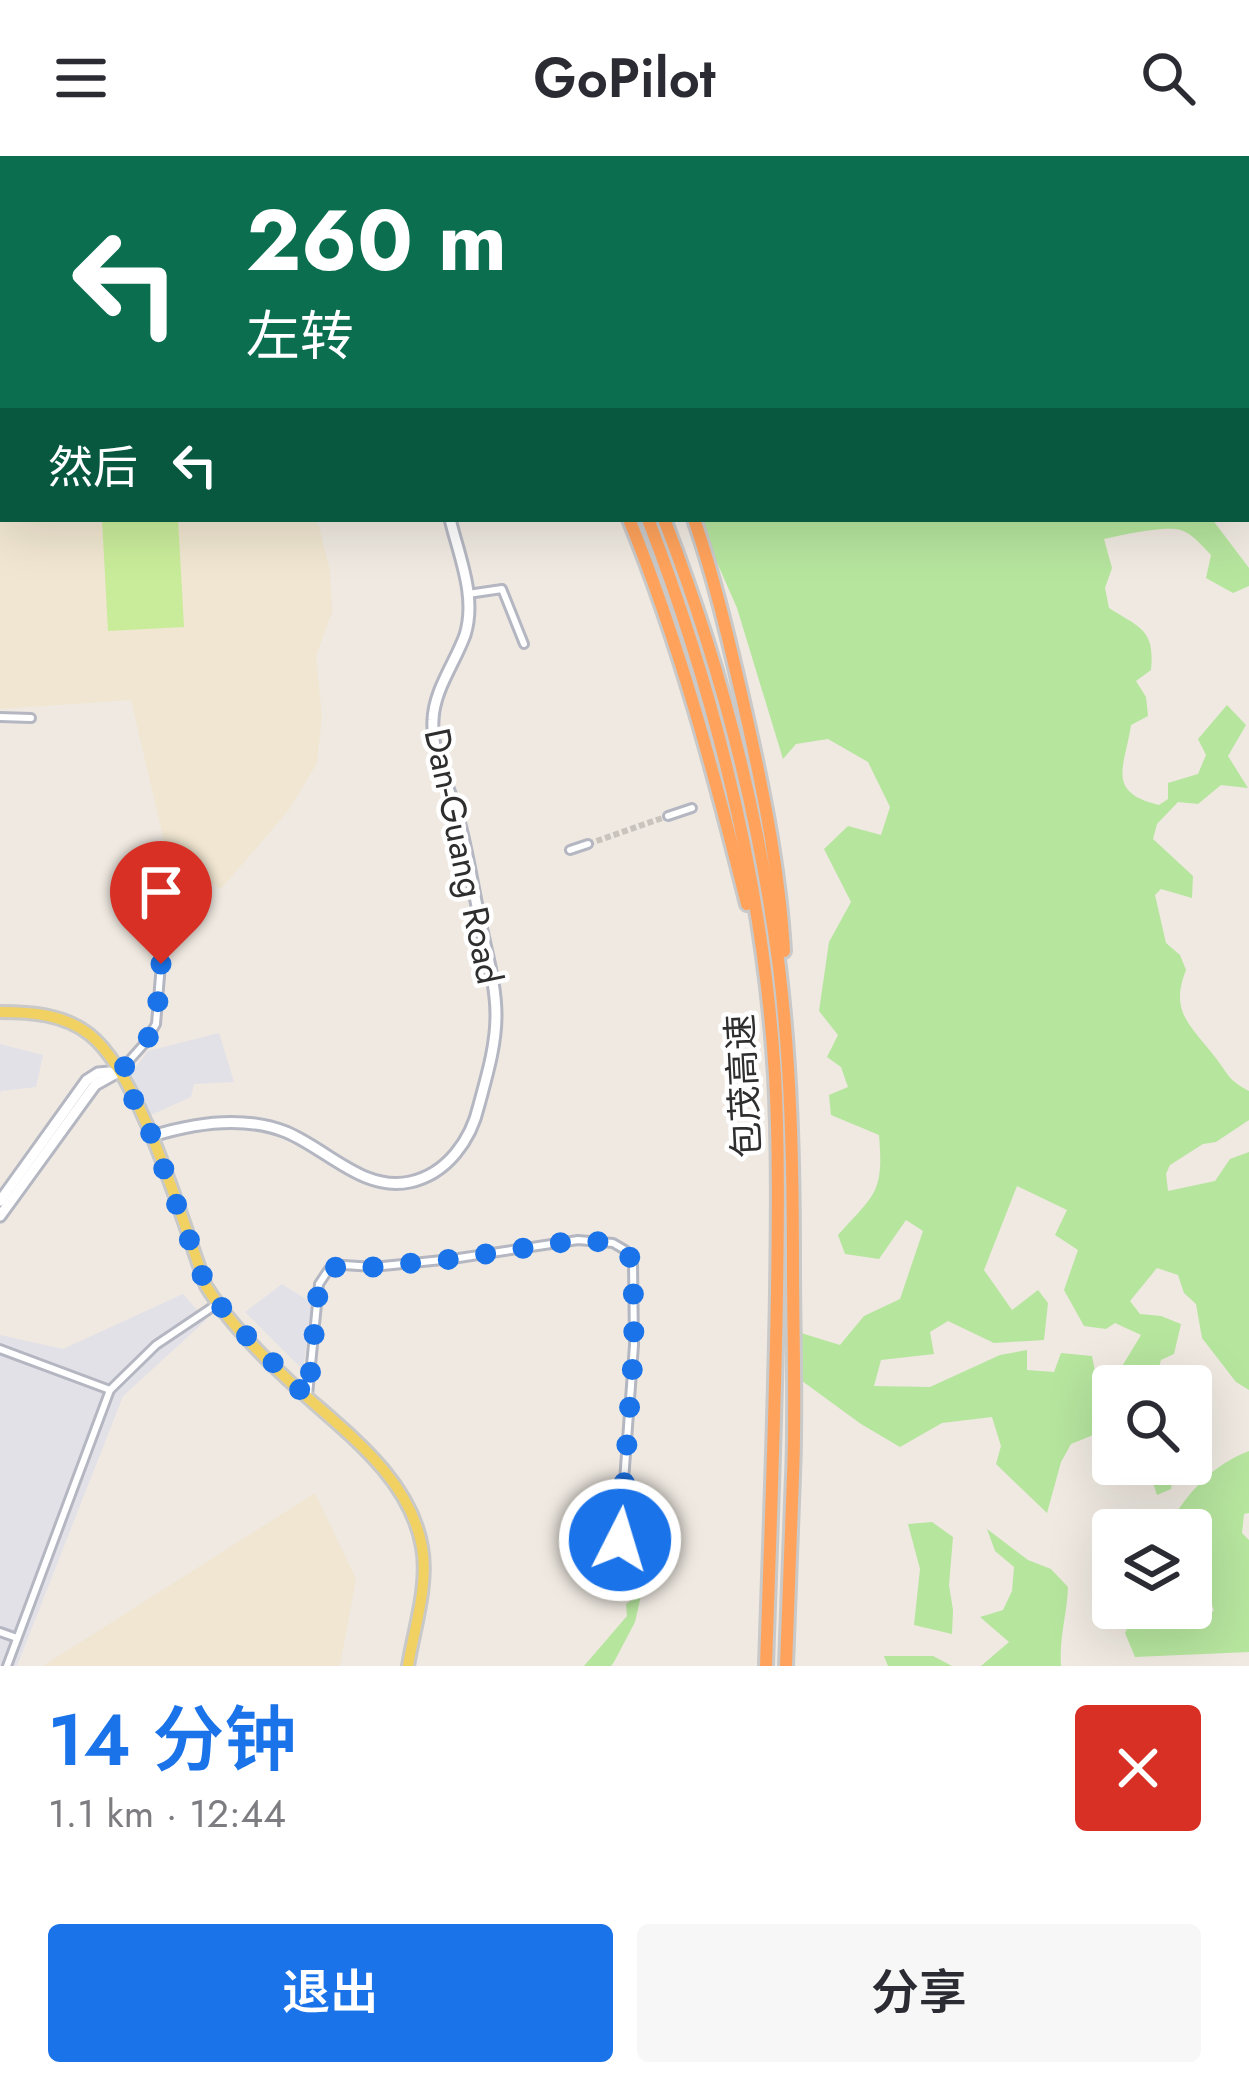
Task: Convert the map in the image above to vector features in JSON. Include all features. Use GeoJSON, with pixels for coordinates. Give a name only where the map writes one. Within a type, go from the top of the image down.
{"type":"FeatureCollection","features":[{"type":"Feature","properties":{"kind":"highway"},"geometry":{"type":"LineString","coordinates":[[630,522],[702,729],[765,975]]}},
{"type":"Feature","properties":{"kind":"highway","name":"包茂高速"},"geometry":{"type":"LineString","coordinates":[[649,522],[687,626],[724,759],[765,975],[775,1077],[778,1188],[766,1666]]}},
{"type":"Feature","properties":{"kind":"highway","name":"包茂高速"},"geometry":{"type":"LineString","coordinates":[[665,522],[739,756],[767,889],[784,1024],[793,1189],[794,1402],[786,1666]]}},
{"type":"Feature","properties":{"kind":"highway"},"geometry":{"type":"LineString","coordinates":[[696,522],[747,717],[773,854],[782,921],[784,1024]]}},
{"type":"Feature","properties":{"kind":"main road","name":"Dan-Guang Road"},"geometry":{"type":"LineString","coordinates":[[152,1136],[182,1127],[245,1122],[283,1131],[361,1176],[386,1184],[412,1182],[439,1170],[460,1149],[476,1118],[494,1045],[496,1011],[459,820],[435,746],[432,718],[464,638],[470,609],[451,522]]}},
{"type":"Feature","properties":{"kind":"main road"},"geometry":{"type":"LineString","coordinates":[[0,1012],[57,1017],[86,1030],[106,1048],[152,1136],[206,1286],[217,1304],[281,1374],[382,1468],[411,1508],[424,1572],[408,1666]]}},
{"type":"Feature","properties":{"kind":"main road"},"geometry":{"type":"LineString","coordinates":[[0,1201],[87,1080],[98,1073],[120,1072]]}},
{"type":"Feature","properties":{"kind":"main road"},"geometry":{"type":"LineString","coordinates":[[0,1216],[94,1085],[120,1072]]}},
{"type":"Feature","properties":{"kind":"street"},"geometry":{"type":"LineString","coordinates":[[468,594],[502,589],[524,644]]}},
{"type":"Feature","properties":{"kind":"street"},"geometry":{"type":"LineString","coordinates":[[0,717],[31,718]]}},
{"type":"Feature","properties":{"kind":"street"},"geometry":{"type":"LineString","coordinates":[[668,816],[692,808]]}},
{"type":"Feature","properties":{"kind":"street"},"geometry":{"type":"LineString","coordinates":[[570,850],[588,844]]}},
{"type":"Feature","properties":{"kind":"street"},"geometry":{"type":"LineString","coordinates":[[120,1072],[156,1024],[161,964]]}},
{"type":"Feature","properties":{"kind":"street"},"geometry":{"type":"LineString","coordinates":[[308,1398],[319,1284],[329,1269],[452,1259],[578,1240],[614,1243],[633,1262],[634,1346],[617,1576]]}},
{"type":"Feature","properties":{"kind":"street"},"geometry":{"type":"LineString","coordinates":[[7,1666],[110,1390],[156,1345],[217,1304]]}},
{"type":"Feature","properties":{"kind":"street"},"geometry":{"type":"LineString","coordinates":[[0,1349],[110,1390]]}},
{"type":"Feature","properties":{"kind":"street"},"geometry":{"type":"LineString","coordinates":[[0,1632],[17,1638]]}},
{"type":"Feature","properties":{"kind":"shaded area"},"geometry":{"type":"Polygon","coordinates":[[[0,522],[316,522],[319,526],[330,571],[332,612],[316,656],[322,717],[317,763],[288,811],[221,889],[168,858],[131,700],[0,709],[0,522]]]}},
{"type":"Feature","properties":{"kind":"shaded area"},"geometry":{"type":"Polygon","coordinates":[[[219,1033],[234,1082],[194,1084],[191,1097],[151,1115],[131,1073],[148,1051],[219,1033]]]}},
{"type":"Feature","properties":{"kind":"shaded area"},"geometry":{"type":"Polygon","coordinates":[[[0,1044],[43,1055],[36,1087],[0,1094],[0,1044]]]}},
{"type":"Feature","properties":{"kind":"shaded area"},"geometry":{"type":"Polygon","coordinates":[[[282,1284],[312,1303],[303,1370],[245,1312],[282,1284]]]}},
{"type":"Feature","properties":{"kind":"shaded area"},"geometry":{"type":"Polygon","coordinates":[[[183,1294],[206,1320],[123,1396],[17,1666],[0,1666],[0,1335],[63,1349],[183,1294]]]}},
{"type":"Feature","properties":{"kind":"shaded area"},"geometry":{"type":"Polygon","coordinates":[[[315,1493],[356,1579],[340,1666],[43,1666],[315,1493]]]}},
{"type":"Feature","properties":{"kind":"green space"},"geometry":{"type":"Polygon","coordinates":[[[102,522],[178,522],[184,627],[108,631],[102,522]]]}},
{"type":"Feature","properties":{"kind":"green space"},"geometry":{"type":"Polygon","coordinates":[[[704,522],[1214,522],[1249,568],[1249,586],[1233,593],[1206,578],[1211,555],[1181,530],[1104,539],[1112,568],[1105,588],[1109,608],[1143,631],[1152,656],[1151,670],[1136,681],[1146,697],[1148,716],[1131,725],[1123,765],[1122,776],[1131,793],[1159,805],[1168,799],[1168,783],[1198,774],[1206,755],[1198,739],[1227,705],[1246,725],[1228,756],[1248,788],[1221,785],[1198,804],[1178,802],[1157,824],[1153,839],[1193,876],[1192,898],[1161,889],[1155,895],[1166,943],[1180,955],[1186,970],[1181,1008],[1229,1077],[1249,1091],[1249,1120],[1170,1165],[1166,1174],[1168,1191],[1215,1181],[1230,1159],[1249,1152],[1249,1390],[1236,1382],[1202,1338],[1196,1304],[1184,1293],[1178,1275],[1157,1268],[1130,1301],[1140,1314],[1181,1324],[1174,1354],[1160,1365],[1123,1365],[1141,1335],[1115,1323],[1106,1329],[1084,1326],[1064,1290],[1078,1250],[1055,1235],[1067,1210],[1017,1186],[984,1270],[1012,1310],[1038,1290],[1048,1303],[1044,1340],[994,1343],[948,1321],[930,1332],[934,1354],[881,1360],[874,1386],[930,1387],[1000,1355],[1027,1350],[1027,1370],[1054,1372],[1061,1353],[1092,1356],[1092,1436],[1071,1444],[1047,1513],[996,1464],[1001,1446],[992,1417],[942,1423],[900,1447],[798,1378],[801,1333],[840,1345],[864,1316],[900,1299],[923,1231],[906,1220],[879,1259],[845,1254],[838,1235],[874,1191],[880,1169],[879,1135],[831,1115],[829,1095],[848,1087],[841,1067],[827,1057],[838,1035],[819,1011],[829,942],[851,902],[824,849],[848,826],[881,835],[890,807],[868,762],[828,739],[796,744],[783,759],[737,608],[704,522]]]}},
{"type":"Feature","properties":{"kind":"green space"},"geometry":{"type":"Polygon","coordinates":[[[1249,1451],[1249,1513],[1244,1514],[1242,1533],[1249,1540],[1249,1652],[1135,1657],[1127,1629],[1212,1629],[1212,1509],[1180,1509],[1199,1485],[1212,1485],[1212,1473],[1249,1451]]]}},
{"type":"Feature","properties":{"kind":"green space"},"geometry":{"type":"Polygon","coordinates":[[[1154,1485],[1172,1485],[1171,1489],[1157,1495],[1154,1485]]]}},
{"type":"Feature","properties":{"kind":"green space"},"geometry":{"type":"Polygon","coordinates":[[[932,1522],[953,1537],[952,1634],[914,1625],[920,1569],[908,1524],[932,1522]]]}},
{"type":"Feature","properties":{"kind":"green space"},"geometry":{"type":"Polygon","coordinates":[[[987,1529],[1028,1560],[1051,1569],[1068,1587],[1061,1666],[981,1666],[1009,1642],[980,1617],[1003,1610],[1012,1591],[1014,1567],[995,1551],[987,1529]]]}},
{"type":"Feature","properties":{"kind":"green space"},"geometry":{"type":"Polygon","coordinates":[[[636,1590],[642,1591],[635,1622],[614,1662],[584,1666],[627,1616],[626,1604],[635,1598],[636,1590]]]}},
{"type":"Feature","properties":{"kind":"green space"},"geometry":{"type":"Polygon","coordinates":[[[884,1656],[933,1656],[952,1666],[888,1666],[884,1656]]]}},
{"type":"Feature","properties":{"kind":"tunnel"},"geometry":{"type":"LineString","coordinates":[[588,844],[668,816]]}},
{"type":"Feature","properties":{"kind":"route"},"geometry":{"type":"LineString","coordinates":[[161,964],[156,1024],[120,1072],[152,1136],[206,1286],[231,1320],[308,1398],[319,1284],[329,1269],[452,1259],[578,1240],[614,1243],[625,1250],[633,1262],[634,1346],[620,1540]]}}]}
